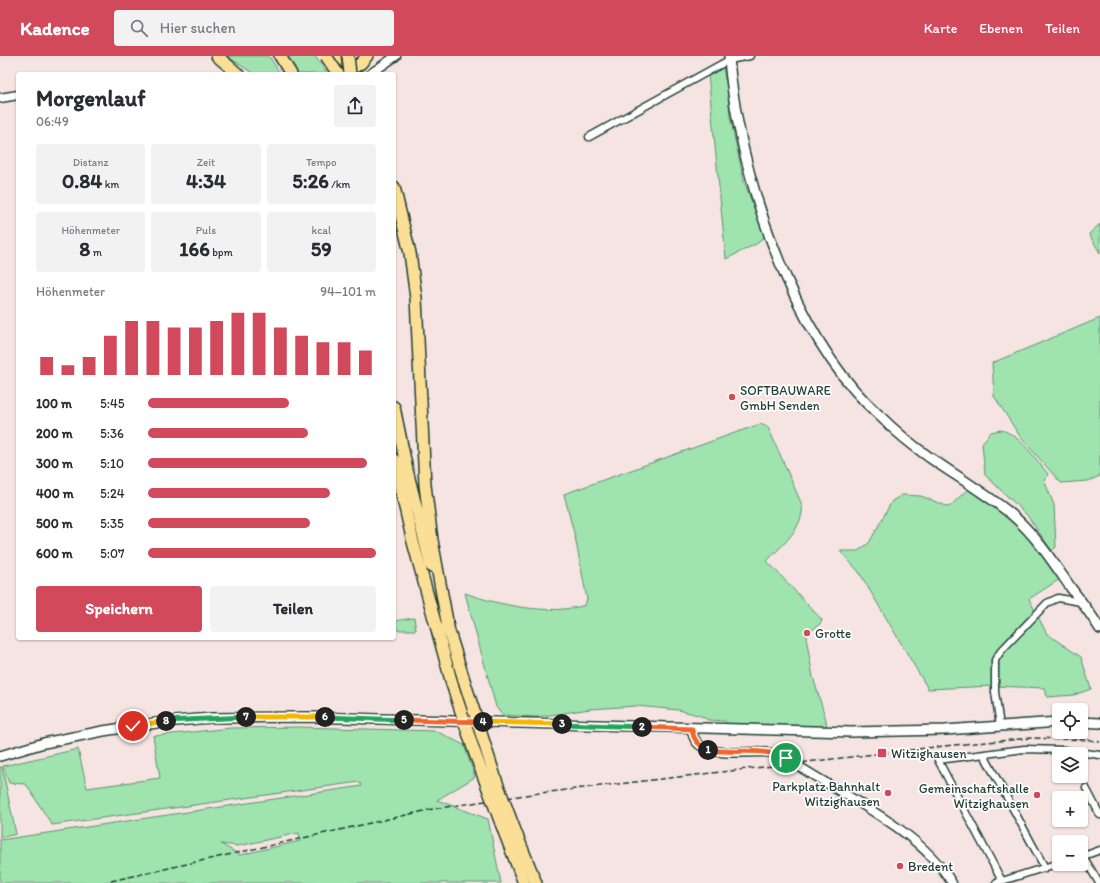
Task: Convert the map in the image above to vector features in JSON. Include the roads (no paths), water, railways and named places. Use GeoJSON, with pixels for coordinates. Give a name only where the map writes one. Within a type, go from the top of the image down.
{"type":"FeatureCollection","features":[{"type":"Feature","properties":{"kind":"highway"},"geometry":{"type":"LineString","coordinates":[[216,56],[236,72]]}},
{"type":"Feature","properties":{"kind":"highway"},"geometry":{"type":"LineString","coordinates":[[280,56],[289,72]]}},
{"type":"Feature","properties":{"kind":"highway"},"geometry":{"type":"LineString","coordinates":[[348,56],[350,72]]}},
{"type":"Feature","properties":{"kind":"highway"},"geometry":{"type":"LineString","coordinates":[[347,72],[361,63],[367,56]]}},
{"type":"Feature","properties":{"kind":"highway"},"geometry":{"type":"LineString","coordinates":[[332,58],[337,72]]}},
{"type":"Feature","properties":{"kind":"highway"},"geometry":{"type":"LineString","coordinates":[[396,194],[410,253],[416,298],[426,485],[432,540],[449,632]]}},
{"type":"Feature","properties":{"kind":"highway"},"geometry":{"type":"LineString","coordinates":[[396,416],[423,540],[449,632],[496,780],[524,883]]}},
{"type":"Feature","properties":{"kind":"highway"},"geometry":{"type":"LineString","coordinates":[[396,469],[413,542],[452,684],[474,751],[510,831],[536,883]]}},
{"type":"Feature","properties":{"kind":"main road"},"geometry":{"type":"LineString","coordinates":[[729,58],[731,79],[745,156],[772,240],[801,309],[828,353],[848,382],[878,415],[919,450],[1012,515],[1051,558],[1100,629]]}},
{"type":"Feature","properties":{"kind":"main road"},"geometry":{"type":"LineString","coordinates":[[0,756],[44,743],[103,731],[163,722],[211,718],[308,716],[692,729],[851,732],[944,730],[1052,722]]}},
{"type":"Feature","properties":{"kind":"main road"},"geometry":{"type":"LineString","coordinates":[[1088,722],[1100,723]]}},
{"type":"Feature","properties":{"kind":"street"},"geometry":{"type":"LineString","coordinates":[[372,72],[396,56]]}},
{"type":"Feature","properties":{"kind":"street"},"geometry":{"type":"LineString","coordinates":[[589,137],[729,58],[749,56]]}},
{"type":"Feature","properties":{"kind":"street"},"geometry":{"type":"LineString","coordinates":[[0,98],[16,95]]}},
{"type":"Feature","properties":{"kind":"street"},"geometry":{"type":"LineString","coordinates":[[1000,726],[994,670],[997,656],[1047,602],[1058,598],[1081,602]]}},
{"type":"Feature","properties":{"kind":"street"},"geometry":{"type":"LineString","coordinates":[[692,729],[692,736],[707,750],[721,752],[776,753],[786,758],[904,832],[926,850],[952,883]]}},
{"type":"Feature","properties":{"kind":"street"},"geometry":{"type":"LineString","coordinates":[[1052,866],[999,882],[938,760],[1024,750],[1063,750],[1100,755]]}},
{"type":"Feature","properties":{"kind":"street"},"geometry":{"type":"LineString","coordinates":[[984,755],[1044,868]]}},
{"type":"Feature","properties":{"kind":"street"},"geometry":{"type":"LineString","coordinates":[[1086,788],[1100,815]]}},
{"type":"Feature","properties":{"kind":"street"},"geometry":{"type":"LineString","coordinates":[[1088,854],[1100,850]]}},
{"type":"Feature","properties":{"kind":"street"},"geometry":{"type":"LineString","coordinates":[[1088,866],[1099,883]]}},
{"type":"Feature","properties":{"kind":"railway"},"geometry":{"type":"LineString","coordinates":[[102,883],[433,809],[532,794],[953,745],[1032,738],[1090,740],[1100,742]]}},
{"type":"Feature","properties":{"kind":"place","name":"SOFTBAUWARE GmbH Senden"},"geometry":{"type":"Point","coordinates":[732,397]}},
{"type":"Feature","properties":{"kind":"place","name":"Grotte"},"geometry":{"type":"Point","coordinates":[807,633]}},
{"type":"Feature","properties":{"kind":"place","name":"Witzighausen"},"geometry":{"type":"Point","coordinates":[882,753]}},
{"type":"Feature","properties":{"kind":"place","name":"Parkplatz Bahnhalt Witzighausen"},"geometry":{"type":"Point","coordinates":[888,793]}},
{"type":"Feature","properties":{"kind":"place","name":"Gemeinschaftshalle Witzighausen"},"geometry":{"type":"Point","coordinates":[1037,795]}},
{"type":"Feature","properties":{"kind":"place","name":"Bredent"},"geometry":{"type":"Point","coordinates":[900,866]}}]}
